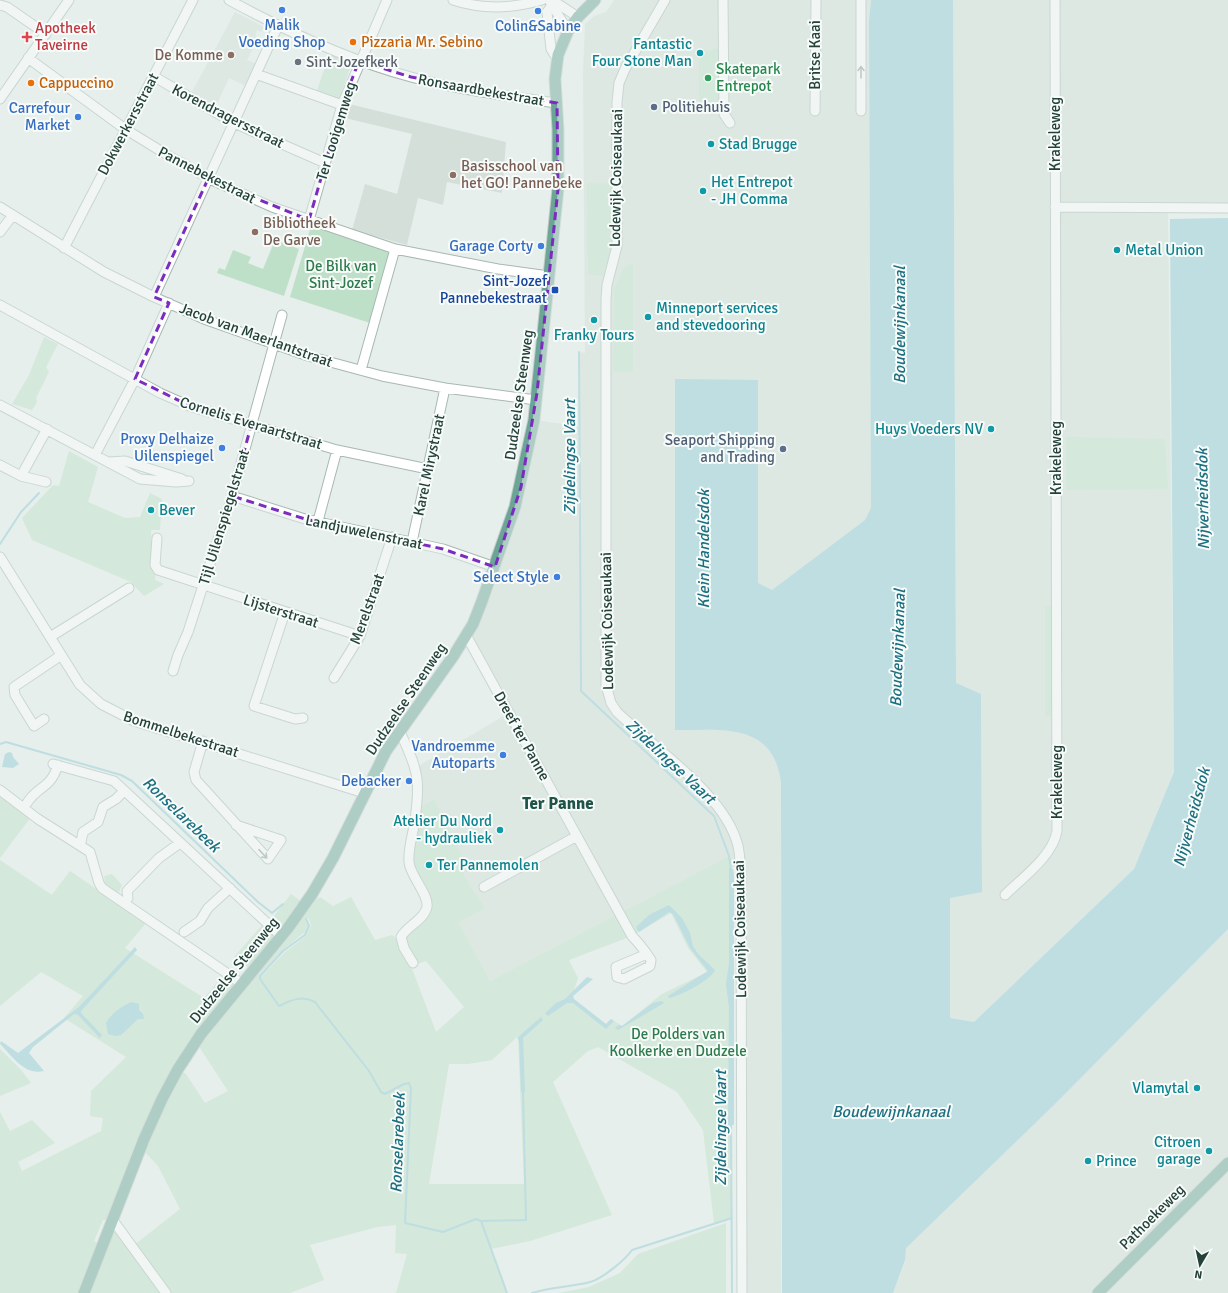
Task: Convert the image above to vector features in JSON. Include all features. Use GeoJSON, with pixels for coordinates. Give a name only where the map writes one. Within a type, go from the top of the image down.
{"type":"FeatureCollection","features":[{"type":"Feature","properties":{"kind":"main road","name":"Dudzeelse Steenweg"},"geometry":{"type":"LineString","coordinates":[[84,1293],[144,1139],[175,1075],[201,1034],[281,936],[321,880],[386,751],[435,685],[466,635],[495,567],[521,487],[536,400],[558,189],[558,103],[555,80],[558,55],[568,31],[578,17],[595,0]]}},
{"type":"Feature","properties":{"kind":"main road","name":"Pathoekeweg"},"geometry":{"type":"LineString","coordinates":[[1098,1293],[1228,1163]]}},
{"type":"Feature","properties":{"kind":"street"},"geometry":{"type":"LineString","coordinates":[[0,99],[70,0]]}},
{"type":"Feature","properties":{"kind":"street","name":"Dokwerkersstraat"},"geometry":{"type":"LineString","coordinates":[[64,248],[193,0]]}},
{"type":"Feature","properties":{"kind":"street","name":"Ronsaardbekestraat"},"geometry":{"type":"LineString","coordinates":[[229,0],[278,26],[359,61],[411,77],[481,92],[558,103]]}},
{"type":"Feature","properties":{"kind":"street","name":"Ter Looigemweg"},"geometry":{"type":"LineString","coordinates":[[309,220],[342,105],[359,61],[387,0]]}},
{"type":"Feature","properties":{"kind":"street"},"geometry":{"type":"LineString","coordinates":[[453,0],[468,6],[492,7],[542,0]]}},
{"type":"Feature","properties":{"kind":"street"},"geometry":{"type":"LineString","coordinates":[[723,0],[724,114],[730,123]]}},
{"type":"Feature","properties":{"kind":"street","name":"Britse Kaai"},"geometry":{"type":"LineString","coordinates":[[815,111],[816,0]]}},
{"type":"Feature","properties":{"kind":"street"},"geometry":{"type":"LineString","coordinates":[[861,0],[861,111]]}},
{"type":"Feature","properties":{"kind":"street","name":"Krakeleweg"},"geometry":{"type":"LineString","coordinates":[[1005,895],[1050,851],[1056,841],[1057,831],[1055,0]]}},
{"type":"Feature","properties":{"kind":"street"},"geometry":{"type":"LineString","coordinates":[[551,1],[578,17]]}},
{"type":"Feature","properties":{"kind":"street"},"geometry":{"type":"LineString","coordinates":[[551,1],[568,31]]}},
{"type":"Feature","properties":{"kind":"street"},"geometry":{"type":"LineString","coordinates":[[551,1],[548,12],[551,49],[554,54],[558,55]]}},
{"type":"Feature","properties":{"kind":"street","name":"Lodewijk Coiseaukaai"},"geometry":{"type":"LineString","coordinates":[[663,2],[621,76],[617,102],[617,246],[607,285],[606,299],[606,685],[611,703],[617,712],[685,772],[721,810],[738,845],[741,873],[742,1293]]}},
{"type":"Feature","properties":{"kind":"street"},"geometry":{"type":"LineString","coordinates":[[0,5],[7,7],[46,34]]}},
{"type":"Feature","properties":{"kind":"street"},"geometry":{"type":"LineString","coordinates":[[154,297],[278,26]]}},
{"type":"Feature","properties":{"kind":"street","name":"Pannebekestraat"},"geometry":{"type":"LineString","coordinates":[[28,58],[125,129],[208,179],[272,208],[395,249],[498,269],[549,276]]}},
{"type":"Feature","properties":{"kind":"street"},"geometry":{"type":"LineString","coordinates":[[256,74],[342,105]]}},
{"type":"Feature","properties":{"kind":"street","name":"Korendragersstraat"},"geometry":{"type":"LineString","coordinates":[[153,76],[234,123],[325,163]]}},
{"type":"Feature","properties":{"kind":"street","name":"Jacob van Maerlantstraat"},"geometry":{"type":"LineString","coordinates":[[0,206],[13,216],[64,248],[110,275],[154,297],[204,319],[275,344],[361,370],[445,388],[536,400]]}},
{"type":"Feature","properties":{"kind":"street"},"geometry":{"type":"LineString","coordinates":[[1055,207],[1228,208]]}},
{"type":"Feature","properties":{"kind":"street"},"geometry":{"type":"LineString","coordinates":[[0,232],[13,216]]}},
{"type":"Feature","properties":{"kind":"street"},"geometry":{"type":"LineString","coordinates":[[361,370],[395,249]]}},
{"type":"Feature","properties":{"kind":"street"},"geometry":{"type":"LineString","coordinates":[[95,455],[135,379],[169,303]]}},
{"type":"Feature","properties":{"kind":"street","name":"Cornelis Everaartstraat"},"geometry":{"type":"LineString","coordinates":[[0,305],[160,393],[192,407],[337,450],[428,469]]}},
{"type":"Feature","properties":{"kind":"street","name":"Tijl Uilenspiegelstraat"},"geometry":{"type":"LineString","coordinates":[[173,671],[188,632],[232,496],[282,315]]}},
{"type":"Feature","properties":{"kind":"street","name":"Karel Mirystraat"},"geometry":{"type":"LineString","coordinates":[[412,542],[445,388]]}},
{"type":"Feature","properties":{"kind":"street"},"geometry":{"type":"LineString","coordinates":[[0,405],[140,479],[176,482],[189,481],[125,461],[109,462]]}},
{"type":"Feature","properties":{"kind":"street"},"geometry":{"type":"LineString","coordinates":[[21,476],[47,429]]}},
{"type":"Feature","properties":{"kind":"street"},"geometry":{"type":"LineString","coordinates":[[318,521],[337,450]]}},
{"type":"Feature","properties":{"kind":"street"},"geometry":{"type":"LineString","coordinates":[[0,465],[21,476],[46,482]]}},
{"type":"Feature","properties":{"kind":"street","name":"Landjuwelenstraat"},"geometry":{"type":"LineString","coordinates":[[232,496],[305,520],[318,521],[443,549],[495,567]]}},
{"type":"Feature","properties":{"kind":"street","name":"Merelstraat"},"geometry":{"type":"LineString","coordinates":[[334,678],[360,636],[392,537]]}},
{"type":"Feature","properties":{"kind":"street","name":"Lijsterstraat"},"geometry":{"type":"LineString","coordinates":[[157,538],[155,565],[158,570],[360,636]]}},
{"type":"Feature","properties":{"kind":"street","name":"Bommelbekestraat"},"geometry":{"type":"LineString","coordinates":[[0,557],[50,637],[60,656],[80,685],[101,704],[134,721],[203,741],[364,793]]}},
{"type":"Feature","properties":{"kind":"street"},"geometry":{"type":"LineString","coordinates":[[50,637],[129,588]]}},
{"type":"Feature","properties":{"kind":"street"},"geometry":{"type":"LineString","coordinates":[[285,612],[254,706],[295,719],[303,718]]}},
{"type":"Feature","properties":{"kind":"street","name":"Dreef ter Panne"},"geometry":{"type":"LineString","coordinates":[[466,635],[632,936],[647,954]]}},
{"type":"Feature","properties":{"kind":"street"},"geometry":{"type":"LineString","coordinates":[[44,719],[34,726],[15,695],[14,687],[60,656]]}},
{"type":"Feature","properties":{"kind":"street"},"geometry":{"type":"LineString","coordinates":[[400,732],[414,760],[419,781],[419,794],[409,863],[426,902],[424,914],[404,931],[401,937],[404,948],[413,963]]}},
{"type":"Feature","properties":{"kind":"street"},"geometry":{"type":"LineString","coordinates":[[203,741],[194,772],[196,780],[236,825],[268,860],[280,840],[236,825]]}},
{"type":"Feature","properties":{"kind":"street"},"geometry":{"type":"LineString","coordinates":[[27,803],[33,794],[50,782],[54,777],[55,764],[114,781],[281,936]]}},
{"type":"Feature","properties":{"kind":"street"},"geometry":{"type":"LineString","coordinates":[[0,790],[38,819],[90,852],[98,883],[102,888],[241,984]]}},
{"type":"Feature","properties":{"kind":"street"},"geometry":{"type":"LineString","coordinates":[[81,842],[83,832],[98,822],[104,808],[124,791]]}},
{"type":"Feature","properties":{"kind":"street"},"geometry":{"type":"LineString","coordinates":[[484,887],[577,836]]}},
{"type":"Feature","properties":{"kind":"street"},"geometry":{"type":"LineString","coordinates":[[128,898],[127,891],[147,870],[180,842]]}},
{"type":"Feature","properties":{"kind":"street"},"geometry":{"type":"LineString","coordinates":[[184,932],[200,921],[208,908],[230,888]]}},
{"type":"Feature","properties":{"kind":"street"},"geometry":{"type":"LineString","coordinates":[[112,1219],[166,1293]]}},
{"type":"Feature","properties":{"kind":"highlighted area"},"geometry":{"type":"Polygon","coordinates":[[[359,61],[411,77],[557,103],[558,189],[537,393],[521,487],[495,567],[443,549],[305,519],[232,496],[251,426],[192,407],[135,379],[169,303],[154,297],[208,179],[309,220],[342,105],[359,61]]]}},
{"type":"Feature","properties":{"kind":"shaded area"},"geometry":{"type":"Polygon","coordinates":[[[614,0],[871,0],[869,20],[871,508],[865,520],[772,590],[758,583],[758,380],[676,730],[722,730],[739,732],[754,737],[765,745],[773,755],[779,768],[781,782],[781,1293],[737,1293],[736,868],[731,867],[729,856],[490,981],[459,923],[485,908],[463,874],[433,799],[417,808],[415,768],[509,713],[469,639],[489,600],[497,580],[495,567],[534,420],[579,426],[579,352],[585,353],[583,73],[585,24],[594,16],[606,12],[614,0]]]}},
{"type":"Feature","properties":{"kind":"shaded area"},"geometry":{"type":"Polygon","coordinates":[[[953,0],[1228,0],[1228,212],[1168,213],[1174,772],[1134,869],[974,1022],[950,1018],[950,898],[982,891],[981,695],[956,683],[953,0]]]}},
{"type":"Feature","properties":{"kind":"shaded area","name":"De Komme"},"geometry":{"type":"Polygon","coordinates":[[[235,12],[264,27],[261,32],[257,30],[255,36],[257,37],[256,43],[247,60],[256,64],[246,86],[229,78],[216,106],[192,92],[235,12]]]}},
{"type":"Feature","properties":{"kind":"shaded area","name":"Basisschool van het GO! Pannebeke"},"geometry":{"type":"Polygon","coordinates":[[[349,104],[506,142],[502,193],[447,182],[443,205],[418,198],[407,245],[352,230],[365,184],[397,194],[412,134],[345,118],[349,104]]]}},
{"type":"Feature","properties":{"kind":"shaded area"},"geometry":{"type":"Polygon","coordinates":[[[1228,929],[1228,1293],[893,1293],[905,1261],[905,1248],[1057,1102],[1228,929]]]}},
{"type":"Feature","properties":{"kind":"green space","name":"Skatepark Entrepot"},"geometry":{"type":"Polygon","coordinates":[[[699,48],[709,52],[715,48],[718,49],[718,105],[699,105],[699,48]]]}},
{"type":"Feature","properties":{"kind":"green space"},"geometry":{"type":"Polygon","coordinates":[[[330,53],[352,63],[338,101],[316,93],[330,53]]]}},
{"type":"Feature","properties":{"kind":"green space"},"geometry":{"type":"Polygon","coordinates":[[[587,183],[611,183],[613,241],[603,276],[588,274],[587,183]]]}},
{"type":"Feature","properties":{"kind":"green space","name":"De Bilk van Sint-Jozef"},"geometry":{"type":"Polygon","coordinates":[[[311,226],[391,252],[370,323],[290,297],[311,226]]]}},
{"type":"Feature","properties":{"kind":"green space"},"geometry":{"type":"Polygon","coordinates":[[[275,240],[299,249],[284,296],[217,273],[219,268],[225,270],[233,250],[251,257],[248,263],[263,269],[275,240]]]}},
{"type":"Feature","properties":{"kind":"green space"},"geometry":{"type":"Polygon","coordinates":[[[633,263],[633,372],[613,372],[614,289],[623,269],[633,263]]]}},
{"type":"Feature","properties":{"kind":"green space"},"geometry":{"type":"Polygon","coordinates":[[[44,337],[58,344],[46,367],[49,372],[36,398],[37,402],[32,410],[12,404],[29,375],[44,337]]]}},
{"type":"Feature","properties":{"kind":"green space"},"geometry":{"type":"Polygon","coordinates":[[[1066,437],[1165,439],[1168,489],[1066,490],[1066,437]]]}},
{"type":"Feature","properties":{"kind":"green space"},"geometry":{"type":"Polygon","coordinates":[[[69,451],[98,467],[88,502],[125,518],[140,517],[150,493],[162,499],[160,530],[151,530],[153,564],[156,573],[155,580],[164,584],[144,596],[131,582],[32,540],[22,518],[53,485],[59,486],[69,451]]]}},
{"type":"Feature","properties":{"kind":"green space"},"geometry":{"type":"Polygon","coordinates":[[[1045,606],[1052,607],[1053,716],[1045,716],[1045,606]]]}},
{"type":"Feature","properties":{"kind":"green space"},"geometry":{"type":"Polygon","coordinates":[[[0,794],[31,817],[0,858],[0,794]]]}},
{"type":"Feature","properties":{"kind":"green space","name":"De Polders van Koolkerke en Dudzele"},"geometry":{"type":"Polygon","coordinates":[[[434,799],[467,867],[463,874],[485,908],[459,923],[490,981],[729,856],[731,867],[732,1218],[714,1223],[703,1130],[677,1092],[598,1047],[588,1051],[553,1082],[612,1215],[530,1241],[491,1249],[507,1293],[396,1293],[407,1254],[395,1253],[396,1225],[377,1227],[310,1245],[324,1280],[290,1293],[84,1293],[112,1219],[103,1220],[94,1241],[99,1244],[80,1293],[0,1293],[0,1112],[10,1131],[32,1120],[55,1143],[18,1162],[22,1171],[101,1131],[103,1118],[90,1116],[91,1091],[126,1057],[64,1018],[83,996],[41,972],[0,1006],[0,860],[52,895],[70,871],[146,923],[125,948],[204,998],[226,972],[241,984],[252,976],[273,955],[316,898],[318,899],[320,897],[333,906],[351,897],[375,940],[392,935],[401,942],[427,907],[410,869],[417,808],[434,799]],[[671,913],[632,936],[569,960],[578,978],[571,999],[606,1024],[611,1019],[622,1026],[662,994],[707,972],[688,948],[671,913]],[[306,918],[305,920],[308,926],[306,931],[282,951],[259,975],[260,978],[284,953],[306,936],[311,926],[309,919],[306,918]],[[426,961],[411,966],[436,1032],[464,1007],[426,961]],[[518,1036],[492,1060],[468,1064],[449,1064],[429,1184],[524,1184],[518,1036]],[[196,1042],[178,1069],[186,1074],[205,1103],[228,1091],[196,1042]],[[141,1148],[113,1219],[133,1246],[180,1209],[158,1166],[141,1148]]]}},
{"type":"Feature","properties":{"kind":"green space"},"geometry":{"type":"Polygon","coordinates":[[[112,874],[122,885],[119,892],[113,891],[105,883],[104,876],[112,874]]]}},
{"type":"Feature","properties":{"kind":"green space"},"geometry":{"type":"Polygon","coordinates":[[[291,894],[302,902],[284,927],[279,928],[270,921],[291,894]]]}},
{"type":"Feature","properties":{"kind":"green space"},"geometry":{"type":"Polygon","coordinates":[[[264,923],[275,933],[274,939],[250,969],[234,957],[264,923]]]}},
{"type":"Feature","properties":{"kind":"green space"},"geometry":{"type":"Polygon","coordinates":[[[0,1049],[22,1071],[31,1083],[0,1096],[0,1049]]]}},
{"type":"Feature","properties":{"kind":"green space"},"geometry":{"type":"Polygon","coordinates":[[[726,1223],[726,1293],[559,1293],[589,1287],[620,1273],[638,1254],[726,1223]]]}},
{"type":"Feature","properties":{"kind":"water","name":"Boudewijnkanaal"},"geometry":{"type":"Polygon","coordinates":[[[871,0],[953,0],[956,683],[981,694],[982,892],[950,898],[950,1018],[974,1022],[1134,869],[1174,772],[1170,219],[1228,218],[1228,929],[1057,1102],[906,1248],[905,1260],[893,1293],[782,1293],[781,782],[776,763],[768,749],[757,739],[728,731],[675,730],[675,379],[758,380],[758,583],[772,590],[865,520],[871,508],[869,20],[871,0]]]}},
{"type":"Feature","properties":{"kind":"water"},"geometry":{"type":"Polygon","coordinates":[[[9,752],[12,753],[13,757],[19,764],[13,768],[2,767],[5,754],[9,752]]]}},
{"type":"Feature","properties":{"kind":"water"},"geometry":{"type":"Polygon","coordinates":[[[729,868],[733,869],[734,875],[734,1125],[728,1125],[729,1007],[726,984],[729,964],[729,868]]]}},
{"type":"Feature","properties":{"kind":"water"},"geometry":{"type":"Polygon","coordinates":[[[669,905],[682,918],[690,933],[693,946],[698,954],[715,970],[702,983],[669,998],[668,996],[708,971],[690,948],[673,914],[669,912],[639,932],[637,930],[636,927],[649,915],[669,905]]]}},
{"type":"Feature","properties":{"kind":"water"},"geometry":{"type":"Polygon","coordinates":[[[135,947],[137,950],[81,1011],[81,1013],[102,1035],[100,1038],[78,1015],[74,1014],[33,1047],[29,1053],[44,1071],[37,1072],[31,1071],[19,1064],[0,1044],[1,1041],[18,1053],[79,1007],[135,947]]]}},
{"type":"Feature","properties":{"kind":"water"},"geometry":{"type":"Polygon","coordinates":[[[587,977],[593,979],[573,996],[574,999],[606,1024],[611,1019],[614,1021],[606,1029],[573,1003],[567,1003],[548,1016],[545,1013],[556,1003],[565,999],[587,977]]]}},
{"type":"Feature","properties":{"kind":"water"},"geometry":{"type":"Polygon","coordinates":[[[662,1001],[664,1003],[618,1030],[615,1028],[619,1025],[622,1026],[653,1003],[662,1001]]]}},
{"type":"Feature","properties":{"kind":"water"},"geometry":{"type":"Polygon","coordinates":[[[132,1002],[139,1004],[139,1010],[143,1014],[144,1019],[138,1019],[121,1035],[116,1036],[108,1034],[106,1023],[108,1020],[120,1008],[132,1002]]]}},
{"type":"Feature","properties":{"kind":"water"},"geometry":{"type":"Polygon","coordinates":[[[541,1017],[543,1020],[523,1038],[525,1092],[521,1092],[519,1040],[517,1038],[541,1017]]]}},
{"type":"Feature","properties":{"kind":"waterway","name":"Zijdelingse Vaart"},"geometry":{"type":"LineString","coordinates":[[579,352],[581,691],[714,816],[729,856],[731,870]]}},
{"type":"Feature","properties":{"kind":"waterway"},"geometry":{"type":"LineString","coordinates":[[0,544],[21,512],[39,493]]}},
{"type":"Feature","properties":{"kind":"waterway","name":"Ronselarebeek"},"geometry":{"type":"LineString","coordinates":[[0,744],[6,742],[121,775],[132,781],[258,902],[272,913],[283,904]]}},
{"type":"Feature","properties":{"kind":"waterway","name":"Ronselarebeek"},"geometry":{"type":"LineString","coordinates":[[306,919],[309,926],[305,935],[283,951],[260,976],[260,979],[279,1006],[297,999],[306,999],[315,1002],[369,1071],[381,1092],[385,1094],[409,1083],[411,1088],[405,1223],[443,1232],[476,1219],[481,1221],[507,1293]]}},
{"type":"Feature","properties":{"kind":"waterway"},"geometry":{"type":"LineString","coordinates":[[481,1221],[526,1220],[523,1092]]}},
{"type":"Feature","properties":{"kind":"waterway","name":"Zijdelingse Vaart"},"geometry":{"type":"LineString","coordinates":[[731,1123],[732,1293]]}},
{"type":"Feature","properties":{"kind":"waterway","name":"Ronselarebeek"},"geometry":{"type":"LineString","coordinates":[[532,1293],[546,1289],[590,1282],[613,1269],[632,1250],[732,1218]]}},
{"type":"Feature","properties":{"kind":"place","name":"Malik Voeding Shop"},"geometry":{"type":"Point","coordinates":[282,10]}},
{"type":"Feature","properties":{"kind":"place","name":"Colin&Sabine"},"geometry":{"type":"Point","coordinates":[538,11]}},
{"type":"Feature","properties":{"kind":"place","name":"Apotheek Taveirne"},"geometry":{"type":"Point","coordinates":[27,37]}},
{"type":"Feature","properties":{"kind":"place","name":"Pizzaria Mr. Sebino"},"geometry":{"type":"Point","coordinates":[353,42]}},
{"type":"Feature","properties":{"kind":"place","name":"Fantastic Four Stone Man"},"geometry":{"type":"Point","coordinates":[700,53]}},
{"type":"Feature","properties":{"kind":"place","name":"De Komme"},"geometry":{"type":"Point","coordinates":[231,55]}},
{"type":"Feature","properties":{"kind":"place","name":"Sint-Jozefkerk"},"geometry":{"type":"Point","coordinates":[298,62]}},
{"type":"Feature","properties":{"kind":"place","name":"Skatepark Entrepot"},"geometry":{"type":"Point","coordinates":[708,78]}},
{"type":"Feature","properties":{"kind":"place","name":"Cappuccino"},"geometry":{"type":"Point","coordinates":[31,83]}},
{"type":"Feature","properties":{"kind":"place","name":"Politiehuis"},"geometry":{"type":"Point","coordinates":[654,107]}},
{"type":"Feature","properties":{"kind":"place","name":"Carrefour Market"},"geometry":{"type":"Point","coordinates":[78,117]}},
{"type":"Feature","properties":{"kind":"place","name":"Stad Brugge"},"geometry":{"type":"Point","coordinates":[711,144]}},
{"type":"Feature","properties":{"kind":"place","name":"Basisschool van het GO! Pannebeke"},"geometry":{"type":"Point","coordinates":[453,175]}},
{"type":"Feature","properties":{"kind":"place","name":"Het Entrepot - JH Comma"},"geometry":{"type":"Point","coordinates":[703,191]}},
{"type":"Feature","properties":{"kind":"place","name":"Bibliotheek De Garve"},"geometry":{"type":"Point","coordinates":[255,232]}},
{"type":"Feature","properties":{"kind":"place","name":"Garage Corty"},"geometry":{"type":"Point","coordinates":[541,246]}},
{"type":"Feature","properties":{"kind":"place","name":"Metal Union"},"geometry":{"type":"Point","coordinates":[1117,250]}},
{"type":"Feature","properties":{"kind":"place","name":"Sint-Jozef Pannebekestraat"},"geometry":{"type":"Point","coordinates":[555,290]}},
{"type":"Feature","properties":{"kind":"place","name":"Minneport services and stevedooring"},"geometry":{"type":"Point","coordinates":[648,317]}},
{"type":"Feature","properties":{"kind":"place","name":"Franky Tours"},"geometry":{"type":"Point","coordinates":[594,320]}},
{"type":"Feature","properties":{"kind":"place","name":"Huys Voeders NV"},"geometry":{"type":"Point","coordinates":[991,429]}},
{"type":"Feature","properties":{"kind":"place","name":"Proxy Delhaize Uilenspiegel"},"geometry":{"type":"Point","coordinates":[222,448]}},
{"type":"Feature","properties":{"kind":"place","name":"Seaport Shipping and Trading"},"geometry":{"type":"Point","coordinates":[783,449]}},
{"type":"Feature","properties":{"kind":"place","name":"Bever"},"geometry":{"type":"Point","coordinates":[151,510]}},
{"type":"Feature","properties":{"kind":"place","name":"Select Style"},"geometry":{"type":"Point","coordinates":[557,577]}},
{"type":"Feature","properties":{"kind":"place","name":"Vandroemme Autoparts"},"geometry":{"type":"Point","coordinates":[503,755]}},
{"type":"Feature","properties":{"kind":"place","name":"Debacker"},"geometry":{"type":"Point","coordinates":[409,781]}},
{"type":"Feature","properties":{"kind":"place","name":"Atelier Du Nord - hydrauliek"},"geometry":{"type":"Point","coordinates":[500,830]}},
{"type":"Feature","properties":{"kind":"place","name":"Ter Pannemolen"},"geometry":{"type":"Point","coordinates":[429,865]}},
{"type":"Feature","properties":{"kind":"place","name":"Vlamytal"},"geometry":{"type":"Point","coordinates":[1197,1088]}},
{"type":"Feature","properties":{"kind":"place","name":"Citroen garage"},"geometry":{"type":"Point","coordinates":[1209,1151]}},
{"type":"Feature","properties":{"kind":"place","name":"Prince"},"geometry":{"type":"Point","coordinates":[1088,1161]}},
{"type":"Feature","properties":{"kind":"district","name":"Ter Panne"},"geometry":{"type":"Point","coordinates":[558,803]}},
{"type":"Feature","properties":{"kind":"water label","name":"Nijverheidsdok"},"geometry":{"type":"Point","coordinates":[1202,499]}},
{"type":"Feature","properties":{"kind":"water label","name":"Klein Handelsdok"},"geometry":{"type":"Point","coordinates":[703,549]}},
{"type":"Feature","properties":{"kind":"water label","name":"Nijverheidsdok"},"geometry":{"type":"Point","coordinates":[1191,817]}}]}
